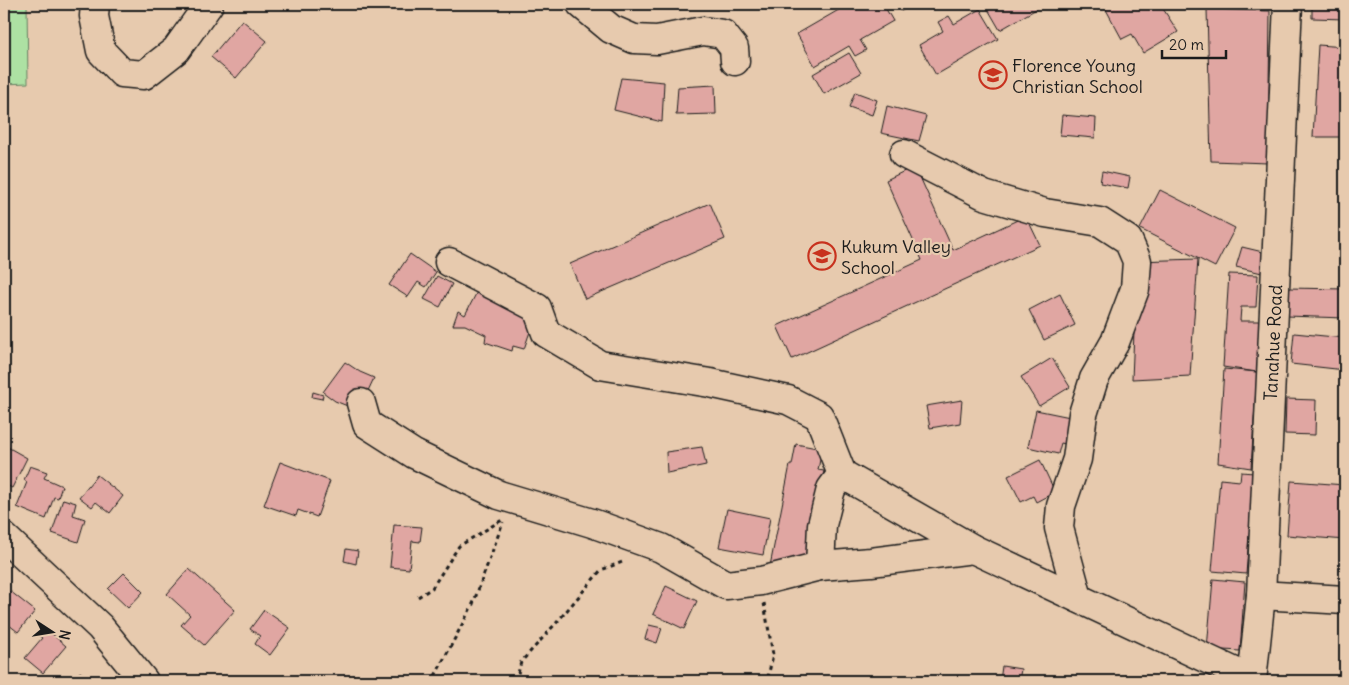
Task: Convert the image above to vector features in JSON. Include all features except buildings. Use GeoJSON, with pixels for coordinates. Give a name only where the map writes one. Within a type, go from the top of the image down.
{"type":"FeatureCollection","features":[{"type":"Feature","properties":{"kind":"street"},"geometry":{"type":"LineString","coordinates":[[95,4],[94,16],[101,51],[122,73],[144,74],[176,50],[209,4]]}},
{"type":"Feature","properties":{"kind":"street"},"geometry":{"type":"LineString","coordinates":[[582,4],[611,28],[634,38],[657,40],[703,31],[723,34],[734,48],[735,61]]}},
{"type":"Feature","properties":{"kind":"street","name":"Tanahue Road"},"geometry":{"type":"LineString","coordinates":[[1252,681],[1261,596],[1288,4]]}},
{"type":"Feature","properties":{"kind":"street"},"geometry":{"type":"LineString","coordinates":[[904,154],[984,196],[1045,213],[1100,222],[1128,240],[1137,261],[1135,289],[1115,342],[1094,379],[1083,414],[1077,459],[1061,506],[1059,528],[1078,598]]}},
{"type":"Feature","properties":{"kind":"street"},"geometry":{"type":"LineString","coordinates":[[449,262],[537,308],[546,333],[600,365],[710,383],[788,400],[819,416],[842,474],[972,549],[1252,681]]}},
{"type":"Feature","properties":{"kind":"street"},"geometry":{"type":"LineString","coordinates":[[361,403],[367,424],[414,454],[499,495],[592,522],[661,548],[726,585],[760,581],[820,566],[872,562],[972,549]]}},
{"type":"Feature","properties":{"kind":"street"},"geometry":{"type":"LineString","coordinates":[[820,566],[822,525],[828,498],[831,489],[842,474]]}},
{"type":"Feature","properties":{"kind":"street"},"geometry":{"type":"LineString","coordinates":[[4,537],[100,627],[144,681]]}},
{"type":"Feature","properties":{"kind":"street"},"geometry":{"type":"LineString","coordinates":[[1261,596],[1345,600]]}},
{"type":"Feature","properties":{"kind":"path"},"geometry":{"type":"LineString","coordinates":[[418,597],[432,588],[459,546],[504,519],[473,604],[435,676]]}},
{"type":"Feature","properties":{"kind":"path"},"geometry":{"type":"LineString","coordinates":[[516,681],[521,662],[601,570],[627,561]]}},
{"type":"Feature","properties":{"kind":"path"},"geometry":{"type":"LineString","coordinates":[[760,581],[773,655],[767,681]]}},
{"type":"Feature","properties":{"kind":"green space"},"geometry":{"type":"Polygon","coordinates":[[[4,4],[27,4],[28,83],[4,84],[4,4]]]}},
{"type":"Feature","properties":{"kind":"place","name":"Florence Young Christian School"},"geometry":{"type":"Point","coordinates":[993,75]}},
{"type":"Feature","properties":{"kind":"place","name":"Kukum Valley School"},"geometry":{"type":"Point","coordinates":[822,256]}}]}
